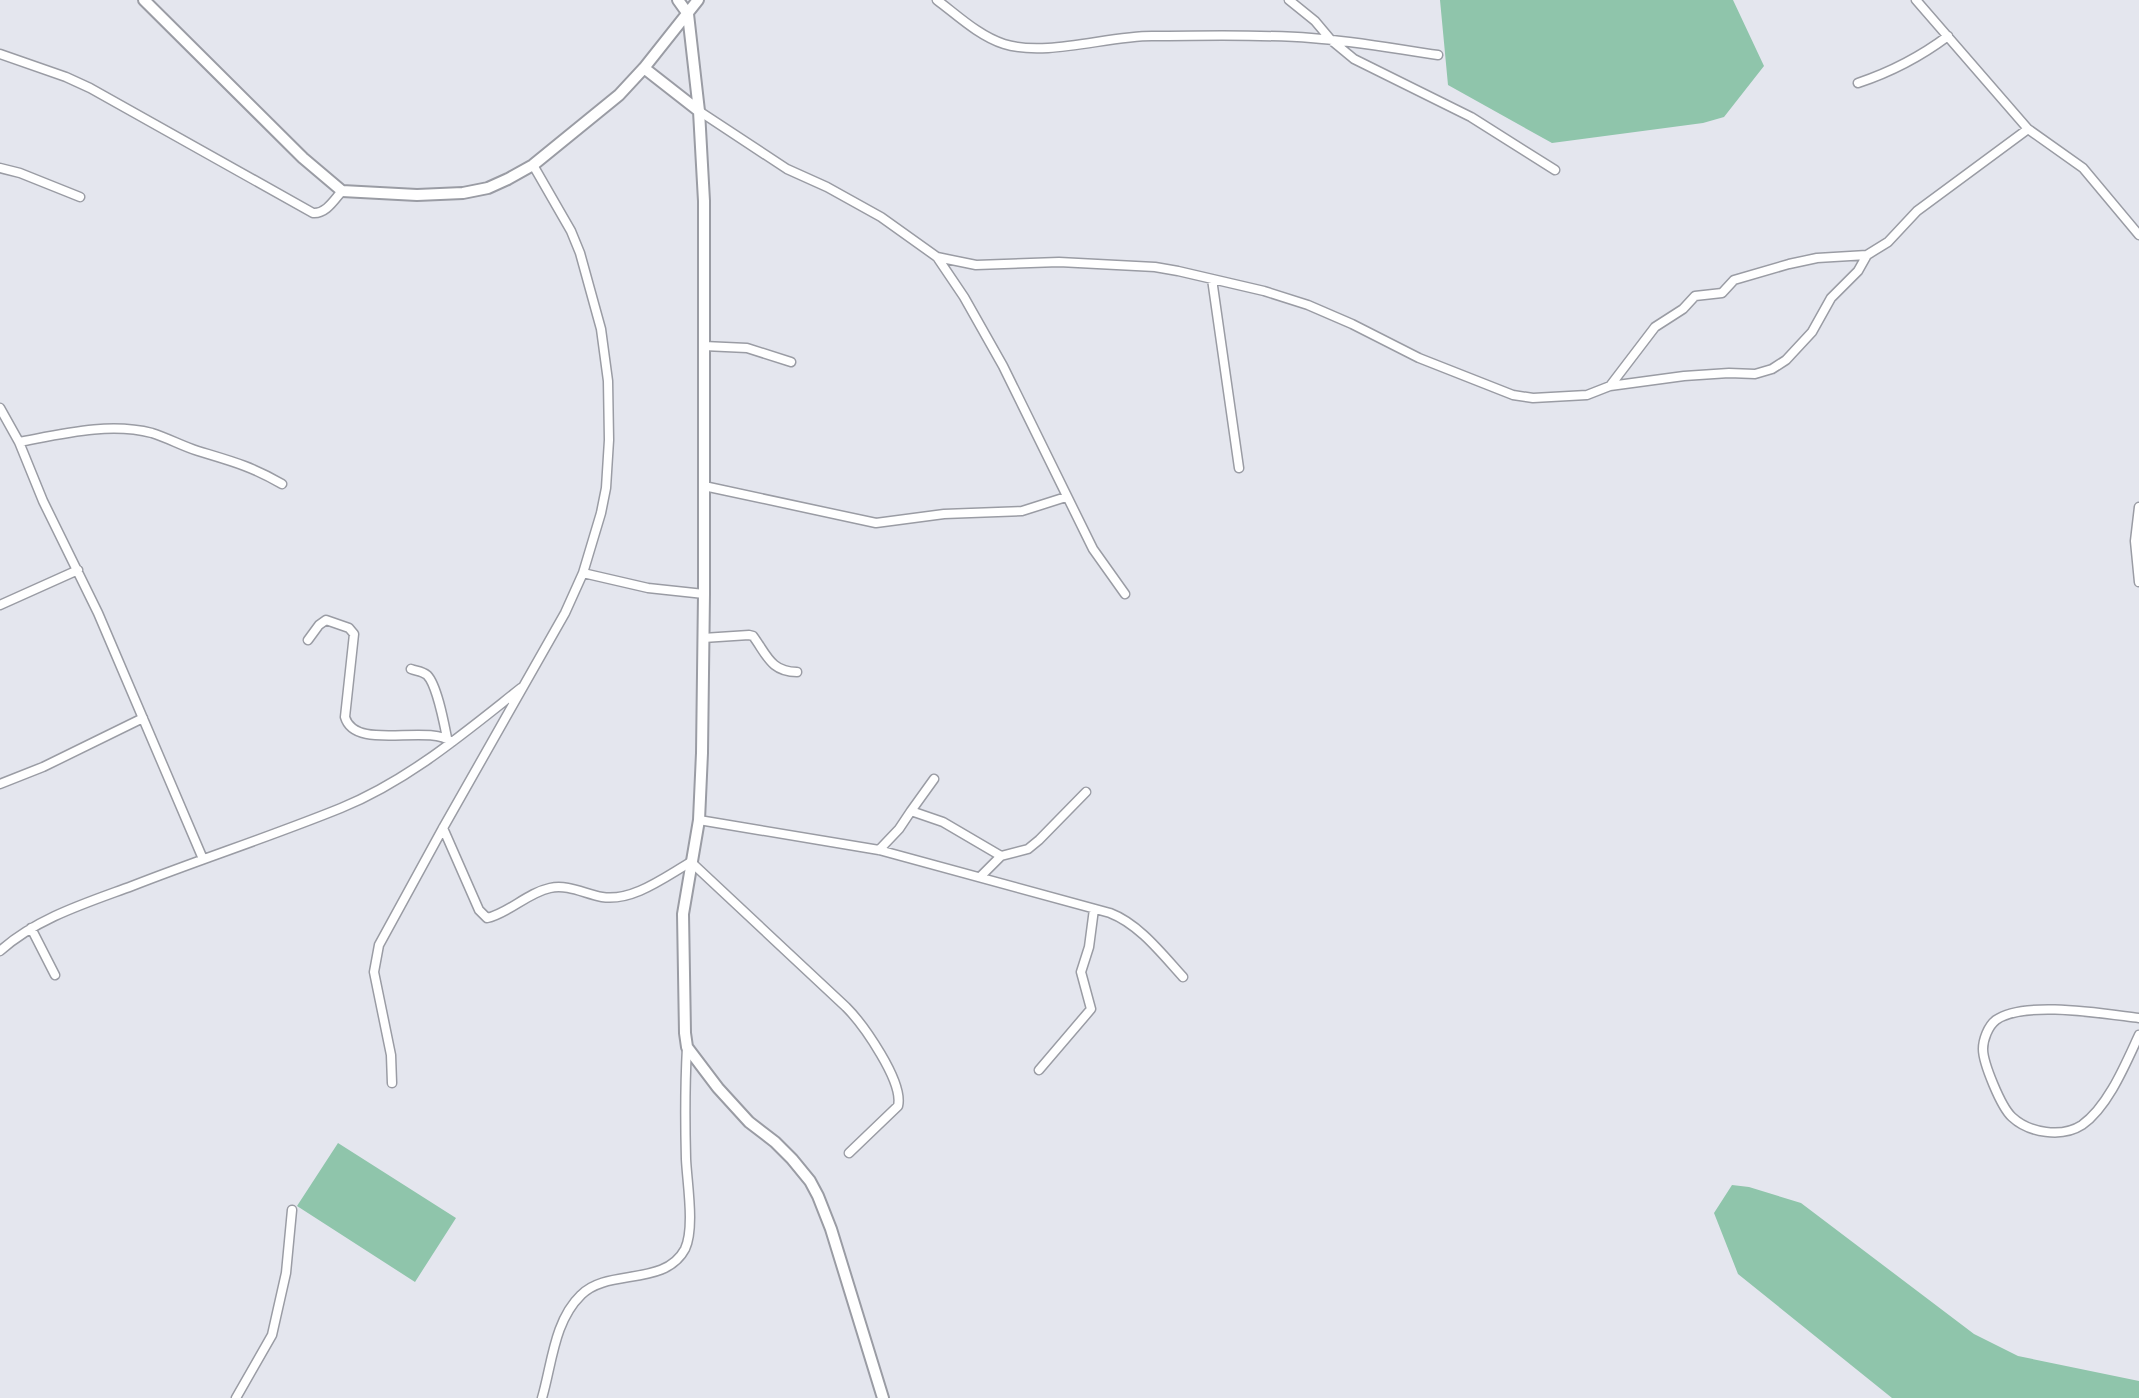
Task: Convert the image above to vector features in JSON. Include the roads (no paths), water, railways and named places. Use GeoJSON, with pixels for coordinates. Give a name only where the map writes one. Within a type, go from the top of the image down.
{"type":"FeatureCollection","features":[{"type":"Feature","properties":{"kind":"street"},"geometry":{"type":"LineString","coordinates":[[144,0],[303,158],[342,191],[386,195],[463,192],[488,188],[533,165],[619,95],[698,0]]}},
{"type":"Feature","properties":{"kind":"street"},"geometry":{"type":"LineString","coordinates":[[542,1398],[559,1331],[582,1294],[589,1288],[608,1282],[668,1267],[685,1249],[689,1225],[685,1086],[687,1047],[682,933],[684,900],[699,820],[704,594],[704,201],[699,111],[688,14],[678,0]]}},
{"type":"Feature","properties":{"kind":"street"},"geometry":{"type":"LineString","coordinates":[[676,27],[678,0]]}},
{"type":"Feature","properties":{"kind":"street"},"geometry":{"type":"LineString","coordinates":[[937,0],[988,36],[1003,44],[1025,47],[1067,46],[1150,36],[1308,38],[1438,55]]}},
{"type":"Feature","properties":{"kind":"street"},"geometry":{"type":"LineString","coordinates":[[1289,0],[1315,20],[1331,40],[1354,59],[1441,100],[1555,170]]}},
{"type":"Feature","properties":{"kind":"street"},"geometry":{"type":"LineString","coordinates":[[1916,0],[2028,128],[2083,168],[2139,235]]}},
{"type":"Feature","properties":{"kind":"street"},"geometry":{"type":"LineString","coordinates":[[1858,83],[1886,74],[1948,36]]}},
{"type":"Feature","properties":{"kind":"street"},"geometry":{"type":"LineString","coordinates":[[0,54],[66,76],[90,88],[313,213],[325,209],[342,191]]}},
{"type":"Feature","properties":{"kind":"street"},"geometry":{"type":"LineString","coordinates":[[644,68],[699,111],[787,169],[833,190],[881,217],[937,257],[976,265],[1059,262],[1155,267],[1264,291],[1352,324],[1419,358],[1513,395],[1533,398],[1587,395],[1610,386],[1684,376],[1755,374],[1772,369],[1786,360],[1812,332],[1831,298],[1858,271],[1867,255]]}},
{"type":"Feature","properties":{"kind":"street"},"geometry":{"type":"LineString","coordinates":[[1610,386],[1655,327],[1683,309],[1695,296],[1722,293],[1734,280],[1789,264],[1818,258],[1867,255],[1888,242],[1917,211],[2028,128]]}},
{"type":"Feature","properties":{"kind":"street"},"geometry":{"type":"LineString","coordinates":[[392,1083],[391,1055],[375,982],[374,964],[379,945],[523,686],[555,634],[583,573],[606,488],[609,440],[608,380],[601,329],[580,253],[533,165]]}},
{"type":"Feature","properties":{"kind":"street"},"geometry":{"type":"LineString","coordinates":[[0,168],[20,173],[80,197]]}},
{"type":"Feature","properties":{"kind":"street"},"geometry":{"type":"LineString","coordinates":[[937,257],[964,297],[1003,366],[1093,548],[1125,594]]}},
{"type":"Feature","properties":{"kind":"street"},"geometry":{"type":"LineString","coordinates":[[1212,279],[1240,468]]}},
{"type":"Feature","properties":{"kind":"street"},"geometry":{"type":"LineString","coordinates":[[704,346],[747,348],[791,362]]}},
{"type":"Feature","properties":{"kind":"street"},"geometry":{"type":"LineString","coordinates":[[0,408],[19,442],[43,501],[78,570],[203,859]]}},
{"type":"Feature","properties":{"kind":"street"},"geometry":{"type":"LineString","coordinates":[[19,442],[78,431],[115,429],[151,433],[198,451],[244,463],[282,484]]}},
{"type":"Feature","properties":{"kind":"street"},"geometry":{"type":"LineString","coordinates":[[704,486],[876,523],[944,514],[1022,511],[1066,498]]}},
{"type":"Feature","properties":{"kind":"street"},"geometry":{"type":"LineString","coordinates":[[2139,507],[2139,582]]}},
{"type":"Feature","properties":{"kind":"street"},"geometry":{"type":"LineString","coordinates":[[0,605],[78,570]]}},
{"type":"Feature","properties":{"kind":"street"},"geometry":{"type":"LineString","coordinates":[[583,573],[648,588],[704,594]]}},
{"type":"Feature","properties":{"kind":"street"},"geometry":{"type":"LineString","coordinates":[[307,640],[326,620],[349,628],[354,634],[345,718],[353,730],[388,736],[430,734],[449,740]]}},
{"type":"Feature","properties":{"kind":"street"},"geometry":{"type":"LineString","coordinates":[[703,638],[753,636],[777,668],[783,672],[797,672]]}},
{"type":"Feature","properties":{"kind":"street"},"geometry":{"type":"LineString","coordinates":[[411,669],[428,676],[449,740]]}},
{"type":"Feature","properties":{"kind":"street"},"geometry":{"type":"LineString","coordinates":[[0,951],[31,928],[93,901],[343,807],[380,790],[427,761],[449,740],[523,686]]}},
{"type":"Feature","properties":{"kind":"street"},"geometry":{"type":"LineString","coordinates":[[0,784],[43,767],[143,718]]}},
{"type":"Feature","properties":{"kind":"street"},"geometry":{"type":"LineString","coordinates":[[879,850],[899,829],[933,779]]}},
{"type":"Feature","properties":{"kind":"street"},"geometry":{"type":"LineString","coordinates":[[980,877],[1001,856],[1028,849],[1040,840],[1086,792]]}},
{"type":"Feature","properties":{"kind":"street"},"geometry":{"type":"LineString","coordinates":[[911,811],[943,822],[1001,856]]}},
{"type":"Feature","properties":{"kind":"street"},"geometry":{"type":"LineString","coordinates":[[699,820],[879,850],[1119,917],[1133,927],[1183,977]]}},
{"type":"Feature","properties":{"kind":"street"},"geometry":{"type":"LineString","coordinates":[[443,828],[479,910],[487,918],[547,888],[560,886],[607,897],[625,895],[646,887],[691,862]]}},
{"type":"Feature","properties":{"kind":"street"},"geometry":{"type":"LineString","coordinates":[[691,862],[846,1007],[876,1045],[897,1090],[898,1106],[849,1153]]}},
{"type":"Feature","properties":{"kind":"street"},"geometry":{"type":"LineString","coordinates":[[1039,1070],[1091,1009],[1081,972],[1089,947],[1094,909]]}},
{"type":"Feature","properties":{"kind":"street"},"geometry":{"type":"LineString","coordinates":[[31,928],[55,975]]}},
{"type":"Feature","properties":{"kind":"street"},"geometry":{"type":"LineString","coordinates":[[2139,1018],[2052,1010],[2009,1015],[1995,1020],[1987,1033],[1983,1046],[1984,1057],[2003,1106],[2012,1117],[2026,1127],[2040,1131],[2069,1131],[2083,1124],[2108,1095],[2139,1035]]}},
{"type":"Feature","properties":{"kind":"street"},"geometry":{"type":"LineString","coordinates":[[687,1047],[736,1108],[775,1142],[810,1181],[831,1229],[883,1398]]}},
{"type":"Feature","properties":{"kind":"street"},"geometry":{"type":"LineString","coordinates":[[236,1398],[251,1376],[272,1335],[286,1273],[292,1210]]}}]}
